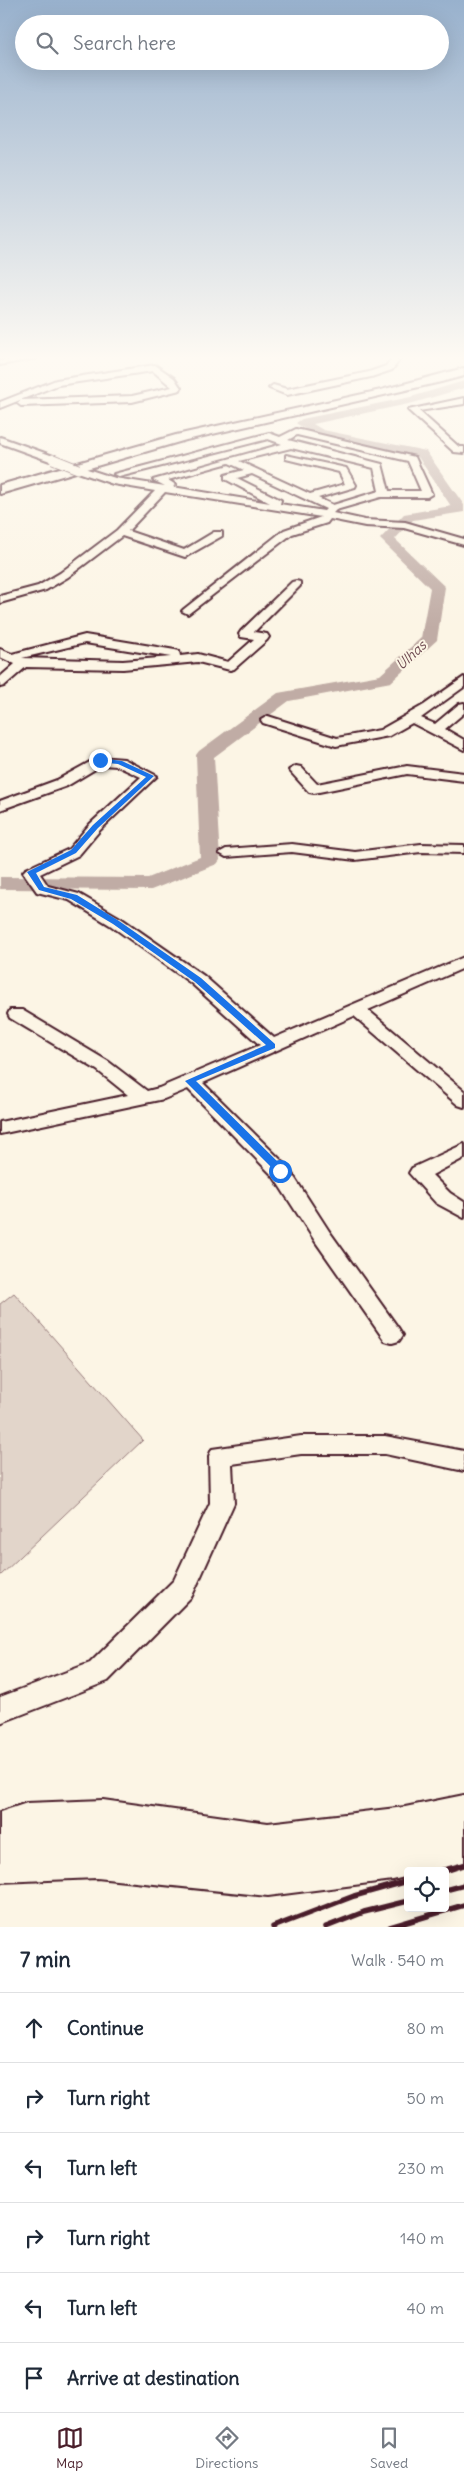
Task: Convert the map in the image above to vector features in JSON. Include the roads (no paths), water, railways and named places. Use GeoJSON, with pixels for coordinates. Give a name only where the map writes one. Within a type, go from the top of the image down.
{"type":"FeatureCollection","features":[{"type":"Feature","properties":{"kind":"highway"},"geometry":{"type":"LineString","coordinates":[[0,481],[117,448]]}},
{"type":"Feature","properties":{"kind":"highway"},"geometry":{"type":"LineString","coordinates":[[0,490],[142,448]]}},
{"type":"Feature","properties":{"kind":"highway"},"geometry":{"type":"LineString","coordinates":[[0,1832],[27,1822],[103,1820],[268,1843],[405,1827],[464,1815]]}},
{"type":"Feature","properties":{"kind":"highway"},"geometry":{"type":"LineString","coordinates":[[0,1861],[97,1857],[268,1875],[393,1859],[464,1842]]}},
{"type":"Feature","properties":{"kind":"street"},"geometry":{"type":"LineString","coordinates":[[22,448],[112,481],[330,512],[374,523],[405,525],[464,542]]}},
{"type":"Feature","properties":{"kind":"street"},"geometry":{"type":"LineString","coordinates":[[119,474],[222,448]]}},
{"type":"Feature","properties":{"kind":"street"},"geometry":{"type":"LineString","coordinates":[[224,485],[220,493],[173,486],[158,480],[279,448]]}},
{"type":"Feature","properties":{"kind":"street"},"geometry":{"type":"LineString","coordinates":[[188,611],[288,532],[323,521],[330,512],[384,493],[379,466],[303,448]]}},
{"type":"Feature","properties":{"kind":"street"},"geometry":{"type":"LineString","coordinates":[[367,448],[412,458],[427,494],[380,494]]}},
{"type":"Feature","properties":{"kind":"street"},"geometry":{"type":"LineString","coordinates":[[289,457],[343,470],[351,486],[309,497]]}},
{"type":"Feature","properties":{"kind":"street"},"geometry":{"type":"LineString","coordinates":[[230,460],[309,497],[330,512]]}},
{"type":"Feature","properties":{"kind":"street"},"geometry":{"type":"LineString","coordinates":[[152,466],[173,476]]}},
{"type":"Feature","properties":{"kind":"street"},"geometry":{"type":"LineString","coordinates":[[252,471],[228,477],[277,502]]}},
{"type":"Feature","properties":{"kind":"street"},"geometry":{"type":"LineString","coordinates":[[0,600],[42,588],[64,575],[121,532],[162,489]]}},
{"type":"Feature","properties":{"kind":"street"},"geometry":{"type":"LineString","coordinates":[[121,532],[185,554],[218,534]]}},
{"type":"Feature","properties":{"kind":"street"},"geometry":{"type":"LineString","coordinates":[[5,655],[85,639],[198,658],[230,666],[263,637],[245,634],[296,584]]}},
{"type":"Feature","properties":{"kind":"street"},"geometry":{"type":"LineString","coordinates":[[5,655],[23,662],[123,665],[198,658]]}},
{"type":"Feature","properties":{"kind":"street"},"geometry":{"type":"LineString","coordinates":[[0,683],[23,662]]}},
{"type":"Feature","properties":{"kind":"street"},"geometry":{"type":"LineString","coordinates":[[268,720],[336,742],[384,733],[429,708],[464,681]]}},
{"type":"Feature","properties":{"kind":"street"},"geometry":{"type":"LineString","coordinates":[[436,730],[464,707]]}},
{"type":"Feature","properties":{"kind":"street"},"geometry":{"type":"LineString","coordinates":[[412,718],[464,746]]}},
{"type":"Feature","properties":{"kind":"street"},"geometry":{"type":"LineString","coordinates":[[0,806],[62,783],[100,760],[119,762],[150,776],[95,827],[74,852],[31,872],[42,889],[74,897],[198,980],[272,1046]]}},
{"type":"Feature","properties":{"kind":"street"},"geometry":{"type":"LineString","coordinates":[[296,770],[314,789],[407,770],[464,776]]}},
{"type":"Feature","properties":{"kind":"street"},"geometry":{"type":"LineString","coordinates":[[226,853],[292,848],[356,856],[420,848],[464,849]]}},
{"type":"Feature","properties":{"kind":"street"},"geometry":{"type":"LineString","coordinates":[[0,1128],[164,1092],[464,962]]}},
{"type":"Feature","properties":{"kind":"street"},"geometry":{"type":"LineString","coordinates":[[356,1009],[461,1094]]}},
{"type":"Feature","properties":{"kind":"street"},"geometry":{"type":"LineString","coordinates":[[16,1014],[103,1066],[143,1097]]}},
{"type":"Feature","properties":{"kind":"street"},"geometry":{"type":"LineString","coordinates":[[190,1081],[280,1171],[322,1236],[392,1335]]}},
{"type":"Feature","properties":{"kind":"street"},"geometry":{"type":"LineString","coordinates":[[464,1150],[419,1173],[443,1198],[464,1210]]}},
{"type":"Feature","properties":{"kind":"street"},"geometry":{"type":"LineString","coordinates":[[0,1710],[99,1672],[182,1588],[222,1503],[220,1456],[302,1445],[385,1445],[464,1461]]}},
{"type":"Feature","properties":{"kind":"waterway","name":"Ulhas"},"geometry":{"type":"LineString","coordinates":[[0,883],[151,884],[210,860],[205,755],[284,697],[385,679],[429,640],[438,587],[387,539],[409,517],[460,509],[422,454],[392,448]]}},
{"type":"Feature","properties":{"kind":"railway"},"geometry":{"type":"LineString","coordinates":[[449,1870],[464,1865]]}},
{"type":"Feature","properties":{"kind":"railway"},"geometry":{"type":"LineString","coordinates":[[273,1927],[354,1896],[404,1882]]}},
{"type":"Feature","properties":{"kind":"railway"},"geometry":{"type":"LineString","coordinates":[[449,1889],[464,1885]]}},
{"type":"Feature","properties":{"kind":"railway"},"geometry":{"type":"LineString","coordinates":[[326,1927],[364,1912],[404,1902]]}},
{"type":"Feature","properties":{"kind":"railway"},"geometry":{"type":"LineString","coordinates":[[390,1927],[464,1905]]}}]}
